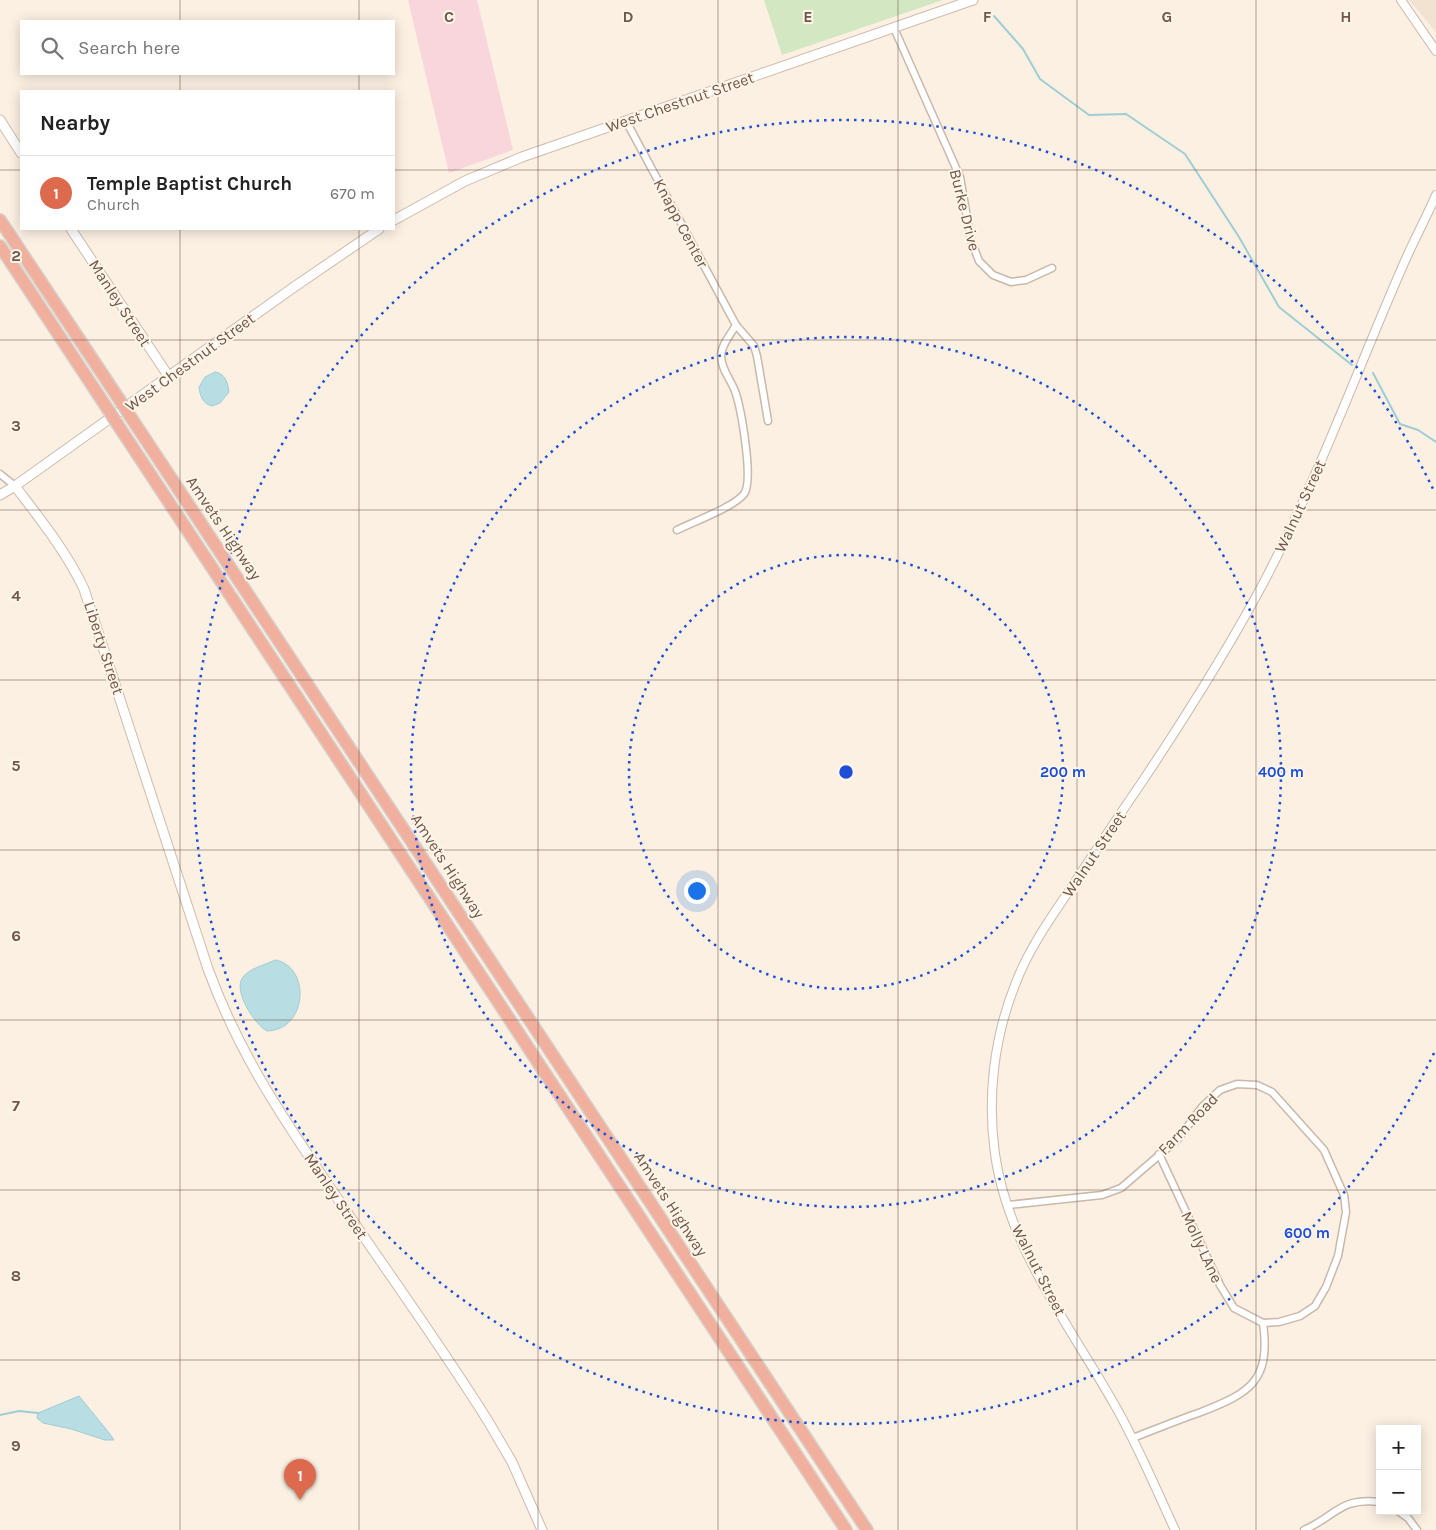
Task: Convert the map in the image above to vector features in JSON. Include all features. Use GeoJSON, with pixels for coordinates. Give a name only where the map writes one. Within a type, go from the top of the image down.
{"type":"FeatureCollection","features":[{"type":"Feature","properties":{"kind":"highway","name":"Amvets Highway"},"geometry":{"type":"LineString","coordinates":[[0,220],[867,1530]]}},
{"type":"Feature","properties":{"kind":"highway","name":"Amvets Highway"},"geometry":{"type":"LineString","coordinates":[[0,246],[846,1530]]}},
{"type":"Feature","properties":{"kind":"main road","name":"West Chestnut Street"},"geometry":{"type":"LineString","coordinates":[[395,219],[443,192],[533,153],[973,0]]}},
{"type":"Feature","properties":{"kind":"main road"},"geometry":{"type":"LineString","coordinates":[[0,120],[20,151]]}},
{"type":"Feature","properties":{"kind":"main road","name":"Manley Street"},"geometry":{"type":"LineString","coordinates":[[72,230],[169,377]]}},
{"type":"Feature","properties":{"kind":"main road","name":"West Chestnut Street"},"geometry":{"type":"LineString","coordinates":[[0,495],[378,230]]}},
{"type":"Feature","properties":{"kind":"main road","name":"Liberty Street"},"geometry":{"type":"LineString","coordinates":[[15,486],[58,544],[84,589],[168,844]]}},
{"type":"Feature","properties":{"kind":"main road","name":"Manley Street"},"geometry":{"type":"LineString","coordinates":[[168,844],[216,991],[256,1075],[349,1216],[480,1408],[512,1462],[542,1530]]}},
{"type":"Feature","properties":{"kind":"street"},"geometry":{"type":"LineString","coordinates":[[1401,0],[1436,51]]}},
{"type":"Feature","properties":{"kind":"street","name":"Burke Drive"},"geometry":{"type":"LineString","coordinates":[[894,28],[960,177],[971,240],[979,261],[993,275],[1012,282],[1026,280],[1052,268]]}},
{"type":"Feature","properties":{"kind":"street","name":"Knapp Center"},"geometry":{"type":"LineString","coordinates":[[626,121],[736,325],[755,350],[768,422]]}},
{"type":"Feature","properties":{"kind":"street","name":"Walnut Street"},"geometry":{"type":"LineString","coordinates":[[1175,1530],[1133,1438],[1036,1272],[1019,1237],[999,1176],[995,1154],[992,1093],[999,1039],[1014,986],[1029,953],[1049,920],[1178,728],[1219,661],[1298,515],[1404,263],[1436,195]]}},
{"type":"Feature","properties":{"kind":"street"},"geometry":{"type":"LineString","coordinates":[[677,530],[732,503],[743,495],[748,486],[748,467],[739,405],[721,358],[723,347],[736,325]]}},
{"type":"Feature","properties":{"kind":"street","name":"Liberty Street"},"geometry":{"type":"LineString","coordinates":[[0,474],[15,486]]}},
{"type":"Feature","properties":{"kind":"street","name":"Farm Road"},"geometry":{"type":"LineString","coordinates":[[1008,1205],[1102,1195],[1120,1188],[1178,1139],[1208,1101],[1220,1090],[1236,1084],[1258,1085],[1272,1092],[1324,1150],[1344,1195],[1346,1212],[1338,1256],[1326,1287],[1315,1306],[1300,1316],[1278,1322],[1263,1323]]}},
{"type":"Feature","properties":{"kind":"street","name":"Molly LAne"},"geometry":{"type":"LineString","coordinates":[[1160,1154],[1220,1285],[1234,1308],[1263,1323]]}},
{"type":"Feature","properties":{"kind":"street"},"geometry":{"type":"LineString","coordinates":[[1133,1438],[1230,1400],[1245,1392],[1257,1377],[1263,1363],[1265,1338],[1263,1323]]}},
{"type":"Feature","properties":{"kind":"street"},"geometry":{"type":"LineString","coordinates":[[1304,1530],[1351,1502],[1364,1500],[1376,1502]]}},
{"type":"Feature","properties":{"kind":"street"},"geometry":{"type":"LineString","coordinates":[[1404,1515],[1417,1530]]}},
{"type":"Feature","properties":{"kind":"shaded area"},"geometry":{"type":"Polygon","coordinates":[[[408,0],[477,0],[513,150],[449,173],[408,0]]]}},
{"type":"Feature","properties":{"kind":"shaded area"},"geometry":{"type":"Polygon","coordinates":[[[1409,0],[1436,0],[1436,32],[1409,0]]]}},
{"type":"Feature","properties":{"kind":"green space"},"geometry":{"type":"Polygon","coordinates":[[[764,0],[943,0],[782,55],[764,0]]]}},
{"type":"Feature","properties":{"kind":"water"},"geometry":{"type":"Polygon","coordinates":[[[215,372],[224,376],[229,392],[220,403],[212,406],[203,399],[199,387],[205,377],[215,372]]]}},
{"type":"Feature","properties":{"kind":"water"},"geometry":{"type":"Polygon","coordinates":[[[275,960],[287,965],[295,973],[300,997],[297,1010],[291,1020],[281,1028],[267,1031],[257,1022],[246,1007],[240,990],[240,983],[243,977],[250,971],[275,960]]]}},
{"type":"Feature","properties":{"kind":"water"},"geometry":{"type":"Polygon","coordinates":[[[79,1396],[114,1440],[105,1440],[71,1429],[43,1423],[37,1418],[38,1413],[79,1396]]]}},
{"type":"Feature","properties":{"kind":"waterway"},"geometry":{"type":"LineString","coordinates":[[994,16],[1023,49],[1040,79],[1089,115],[1126,114],[1185,154],[1239,237],[1279,307],[1352,365]]}},
{"type":"Feature","properties":{"kind":"waterway"},"geometry":{"type":"LineString","coordinates":[[1373,373],[1400,424],[1418,430],[1436,442]]}},
{"type":"Feature","properties":{"kind":"waterway"},"geometry":{"type":"LineString","coordinates":[[0,1415],[19,1411],[38,1413]]}},
{"type":"Feature","properties":{"kind":"place","name":"Temple Baptist Church"},"geometry":{"type":"Point","coordinates":[300,1500]}}]}
